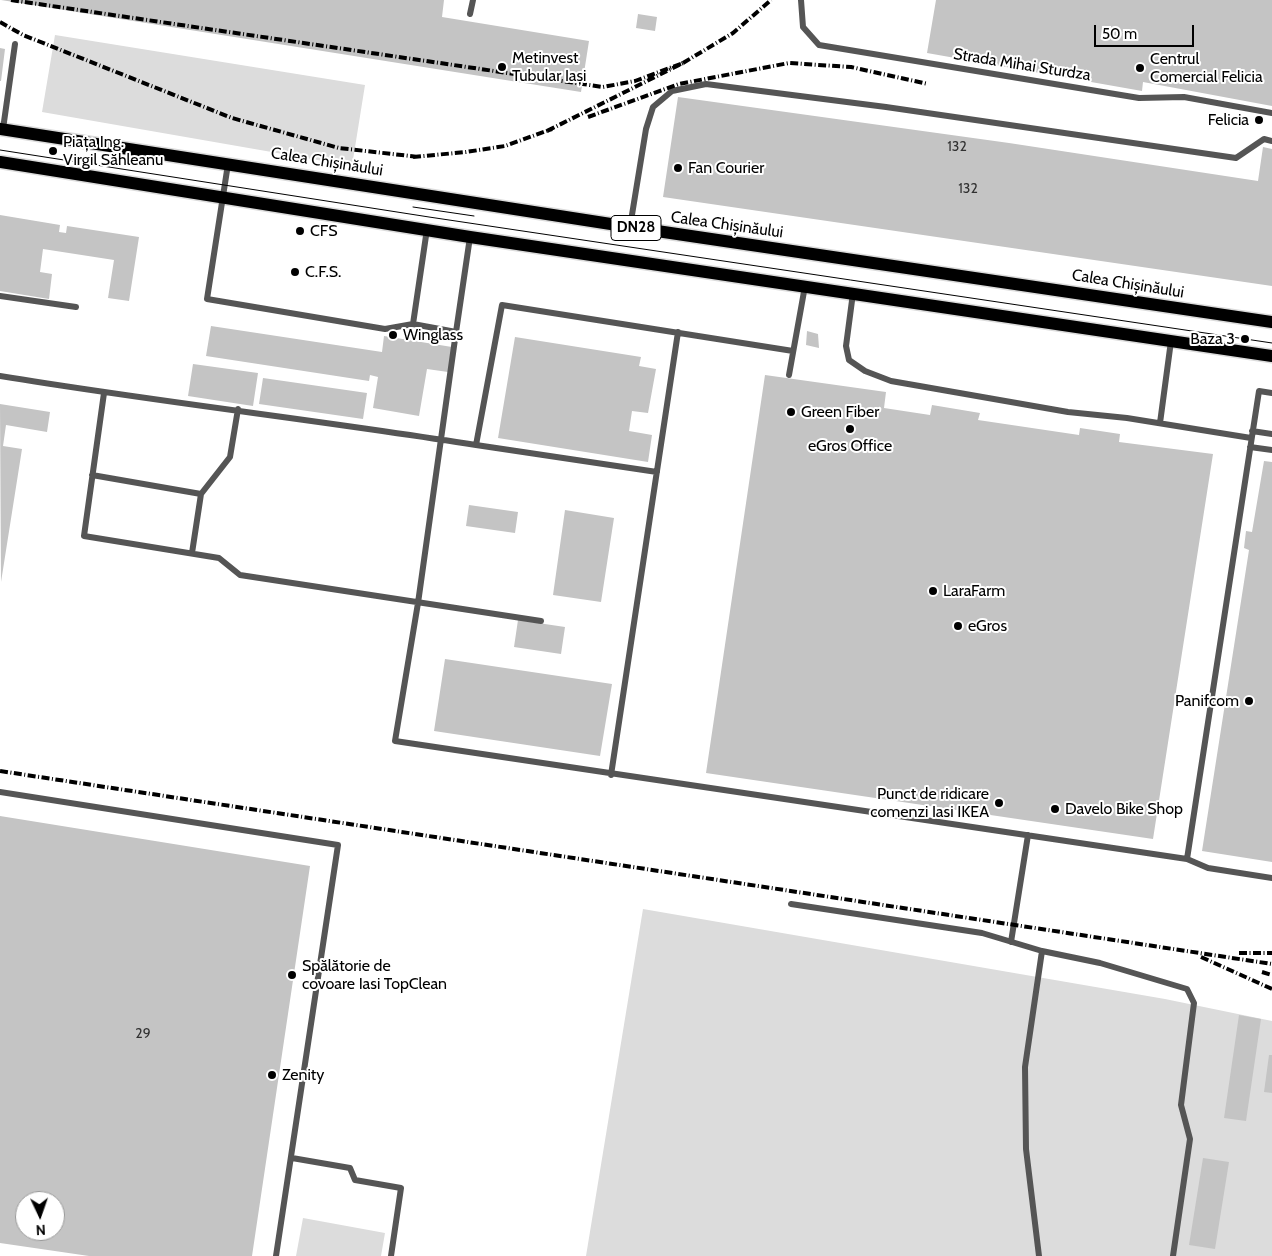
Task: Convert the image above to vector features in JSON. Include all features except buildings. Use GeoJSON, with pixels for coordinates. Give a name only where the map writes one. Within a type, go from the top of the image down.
{"type":"FeatureCollection","features":[{"type":"Feature","properties":{"kind":"main road","name":"Calea Chișinăului"},"geometry":{"type":"LineString","coordinates":[[1,129],[630,227],[1272,322]]}},
{"type":"Feature","properties":{"kind":"main road","name":"DN28"},"geometry":{"type":"LineString","coordinates":[[0,162],[470,236],[1272,356]]}},
{"type":"Feature","properties":{"kind":"lane"},"geometry":{"type":"LineString","coordinates":[[470,14],[473,0]]}},
{"type":"Feature","properties":{"kind":"lane","name":"Strada Mihai Sturdza"},"geometry":{"type":"LineString","coordinates":[[801,0],[803,27],[819,45],[1139,98],[1184,97],[1272,113]]}},
{"type":"Feature","properties":{"kind":"lane"},"geometry":{"type":"LineString","coordinates":[[1,129],[15,44]]}},
{"type":"Feature","properties":{"kind":"lane"},"geometry":{"type":"LineString","coordinates":[[630,227],[646,129],[653,107],[672,91],[706,84],[886,107],[1236,158],[1264,140],[1272,141]]}},
{"type":"Feature","properties":{"kind":"lane"},"geometry":{"type":"LineString","coordinates":[[228,163],[207,299],[384,329],[413,324],[456,332]]}},
{"type":"Feature","properties":{"kind":"lane"},"geometry":{"type":"LineString","coordinates":[[413,324],[427,229]]}},
{"type":"Feature","properties":{"kind":"lane"},"geometry":{"type":"LineString","coordinates":[[470,236],[418,603],[395,741],[1028,835],[1187,860],[1208,868],[1272,878]]}},
{"type":"Feature","properties":{"kind":"lane"},"geometry":{"type":"LineString","coordinates":[[789,375],[805,286]]}},
{"type":"Feature","properties":{"kind":"lane"},"geometry":{"type":"LineString","coordinates":[[853,293],[846,346],[850,360],[865,371],[891,382],[1090,415],[1251,434],[1272,434]]}},
{"type":"Feature","properties":{"kind":"lane"},"geometry":{"type":"LineString","coordinates":[[0,296],[76,307]]}},
{"type":"Feature","properties":{"kind":"lane"},"geometry":{"type":"LineString","coordinates":[[476,445],[502,305],[793,351]]}},
{"type":"Feature","properties":{"kind":"lane"},"geometry":{"type":"LineString","coordinates":[[610,774],[658,472],[678,332]]}},
{"type":"Feature","properties":{"kind":"lane"},"geometry":{"type":"LineString","coordinates":[[1160,423],[1172,340]]}},
{"type":"Feature","properties":{"kind":"lane"},"geometry":{"type":"LineString","coordinates":[[0,376],[104,393],[238,409],[658,472]]}},
{"type":"Feature","properties":{"kind":"lane"},"geometry":{"type":"LineString","coordinates":[[1187,860],[1251,434],[1259,391],[1272,393]]}},
{"type":"Feature","properties":{"kind":"lane"},"geometry":{"type":"LineString","coordinates":[[104,393],[84,536],[219,558],[240,575],[541,620]]}},
{"type":"Feature","properties":{"kind":"lane"},"geometry":{"type":"LineString","coordinates":[[192,553],[201,494],[230,456],[238,409]]}},
{"type":"Feature","properties":{"kind":"lane"},"geometry":{"type":"LineString","coordinates":[[1250,446],[1272,450]]}},
{"type":"Feature","properties":{"kind":"lane"},"geometry":{"type":"LineString","coordinates":[[92,476],[201,494]]}},
{"type":"Feature","properties":{"kind":"lane"},"geometry":{"type":"LineString","coordinates":[[0,792],[338,845],[276,1256]]}},
{"type":"Feature","properties":{"kind":"lane"},"geometry":{"type":"LineString","coordinates":[[1012,942],[1028,835]]}},
{"type":"Feature","properties":{"kind":"lane"},"geometry":{"type":"LineString","coordinates":[[791,904],[982,933],[1042,951],[1100,963],[1187,989],[1194,1004],[1181,1105],[1190,1139],[1173,1256]]}},
{"type":"Feature","properties":{"kind":"lane"},"geometry":{"type":"LineString","coordinates":[[1039,1256],[1026,1149],[1025,1067],[1042,951]]}},
{"type":"Feature","properties":{"kind":"lane"},"geometry":{"type":"LineString","coordinates":[[292,1158],[350,1168],[355,1180],[401,1188],[391,1256]]}},
{"type":"Feature","properties":{"kind":"shaded area"},"geometry":{"type":"Polygon","coordinates":[[[55,35],[365,85],[352,166],[42,112],[55,35]]]}},
{"type":"Feature","properties":{"kind":"shaded area"},"geometry":{"type":"Polygon","coordinates":[[[643,909],[1165,999],[1272,1021],[1272,1256],[586,1256],[643,909]]]}},
{"type":"Feature","properties":{"kind":"shaded area"},"geometry":{"type":"Polygon","coordinates":[[[303,1218],[385,1233],[381,1256],[296,1256],[303,1218]]]}},
{"type":"Feature","properties":{"kind":"tram line"},"geometry":{"type":"LineString","coordinates":[[0,150],[429,217],[1272,343]]}},
{"type":"Feature","properties":{"kind":"tram line"},"geometry":{"type":"LineString","coordinates":[[413,207],[474,216]]}},
{"type":"Feature","properties":{"kind":"railway"},"geometry":{"type":"LineString","coordinates":[[11,0],[603,87],[635,81],[683,63],[547,131]]}},
{"type":"Feature","properties":{"kind":"railway"},"geometry":{"type":"LineString","coordinates":[[683,63],[733,33],[771,0]]}},
{"type":"Feature","properties":{"kind":"railway"},"geometry":{"type":"LineString","coordinates":[[0,22],[23,35],[232,118],[339,148],[419,157]]}},
{"type":"Feature","properties":{"kind":"railway"},"geometry":{"type":"LineString","coordinates":[[588,117],[679,84],[789,63],[851,67],[928,84]]}},
{"type":"Feature","properties":{"kind":"railway"},"geometry":{"type":"LineString","coordinates":[[413,157],[505,146],[552,129]]}},
{"type":"Feature","properties":{"kind":"railway"},"geometry":{"type":"LineString","coordinates":[[0,771],[1272,964]]}},
{"type":"Feature","properties":{"kind":"railway"},"geometry":{"type":"LineString","coordinates":[[1239,953],[1272,953]]}},
{"type":"Feature","properties":{"kind":"railway"},"geometry":{"type":"LineString","coordinates":[[1201,957],[1272,989]]}},
{"type":"Feature","properties":{"kind":"railway"},"geometry":{"type":"LineString","coordinates":[[1262,972],[1272,975]]}},
{"type":"Feature","properties":{"kind":"place","name":"Metinvest Tubular Iași"},"geometry":{"type":"Point","coordinates":[502,67]}},
{"type":"Feature","properties":{"kind":"place","name":"Centrul Comercial Felicia"},"geometry":{"type":"Point","coordinates":[1140,68]}},
{"type":"Feature","properties":{"kind":"place","name":"Felicia"},"geometry":{"type":"Point","coordinates":[1259,120]}},
{"type":"Feature","properties":{"kind":"place","name":"Piața Ing. Virgil Săhleanu"},"geometry":{"type":"Point","coordinates":[53,151]}},
{"type":"Feature","properties":{"kind":"place","name":"Fan Courier"},"geometry":{"type":"Point","coordinates":[678,168]}},
{"type":"Feature","properties":{"kind":"place","name":"CFS"},"geometry":{"type":"Point","coordinates":[300,231]}},
{"type":"Feature","properties":{"kind":"place","name":"C.F.S."},"geometry":{"type":"Point","coordinates":[295,272]}},
{"type":"Feature","properties":{"kind":"place","name":"Winglass"},"geometry":{"type":"Point","coordinates":[393,335]}},
{"type":"Feature","properties":{"kind":"place","name":"Baza 3"},"geometry":{"type":"Point","coordinates":[1245,339]}},
{"type":"Feature","properties":{"kind":"place","name":"Green Fiber"},"geometry":{"type":"Point","coordinates":[791,412]}},
{"type":"Feature","properties":{"kind":"place","name":"eGros Office"},"geometry":{"type":"Point","coordinates":[850,429]}},
{"type":"Feature","properties":{"kind":"place","name":"LaraFarm"},"geometry":{"type":"Point","coordinates":[933,591]}},
{"type":"Feature","properties":{"kind":"place","name":"eGros"},"geometry":{"type":"Point","coordinates":[958,626]}},
{"type":"Feature","properties":{"kind":"place","name":"Panifcom"},"geometry":{"type":"Point","coordinates":[1249,701]}},
{"type":"Feature","properties":{"kind":"place","name":"Punct de ridicare comenzi Iasi IKEA"},"geometry":{"type":"Point","coordinates":[999,803]}},
{"type":"Feature","properties":{"kind":"place","name":"Davelo Bike Shop"},"geometry":{"type":"Point","coordinates":[1055,809]}},
{"type":"Feature","properties":{"kind":"place","name":"Spălătorie de covoare Iasi TopClean"},"geometry":{"type":"Point","coordinates":[292,975]}},
{"type":"Feature","properties":{"kind":"place","name":"Zenity"},"geometry":{"type":"Point","coordinates":[272,1075]}}]}
